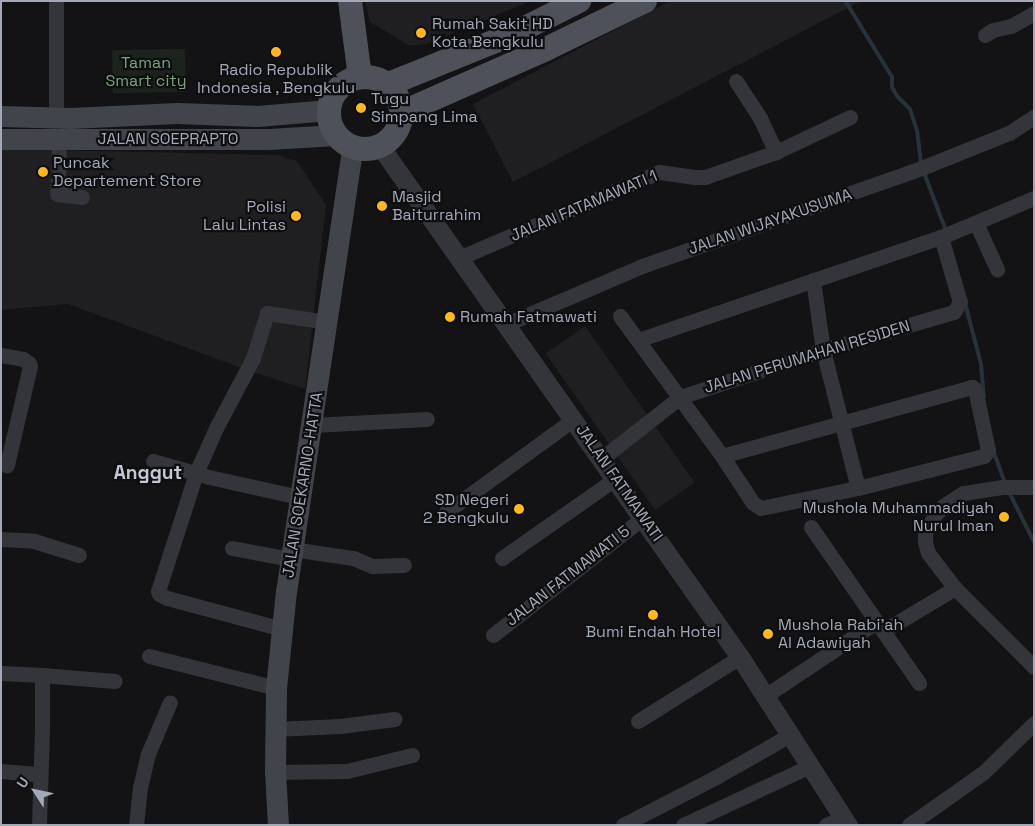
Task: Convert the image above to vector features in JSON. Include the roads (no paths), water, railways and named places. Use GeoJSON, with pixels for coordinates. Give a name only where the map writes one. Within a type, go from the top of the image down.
{"type":"FeatureCollection","features":[{"type":"Feature","properties":{"kind":"main road"},"geometry":{"type":"LineString","coordinates":[[350,1],[360,77]]}},
{"type":"Feature","properties":{"kind":"main road"},"geometry":{"type":"LineString","coordinates":[[389,84],[515,33],[579,1]]}},
{"type":"Feature","properties":{"kind":"main road"},"geometry":{"type":"LineString","coordinates":[[401,113],[546,49],[645,1]]}},
{"type":"Feature","properties":{"kind":"main road"},"geometry":{"type":"LineString","coordinates":[[360,77],[372,77],[389,84],[398,98],[401,113],[395,133],[380,146],[362,150],[344,141],[329,119],[328,110],[332,98],[339,88],[348,80],[360,77]]}},
{"type":"Feature","properties":{"kind":"main road","name":"JALAN SOEPRAPTO"},"geometry":{"type":"LineString","coordinates":[[1,116],[56,117],[177,113],[257,116],[328,110]]}},
{"type":"Feature","properties":{"kind":"main road","name":"JALAN SOEPRAPTO"},"geometry":{"type":"LineString","coordinates":[[1,139],[269,139],[344,141]]}},
{"type":"Feature","properties":{"kind":"main road","name":"JALAN SOEKARNO-HATTA"},"geometry":{"type":"LineString","coordinates":[[278,825],[275,772],[276,688],[299,497],[328,322],[344,141]]}},
{"type":"Feature","properties":{"kind":"street"},"geometry":{"type":"LineString","coordinates":[[56,1],[56,117]]}},
{"type":"Feature","properties":{"kind":"street"},"geometry":{"type":"LineString","coordinates":[[985,35],[992,30],[1012,26],[1034,13]]}},
{"type":"Feature","properties":{"kind":"street"},"geometry":{"type":"LineString","coordinates":[[736,81],[760,118],[776,152]]}},
{"type":"Feature","properties":{"kind":"street","name":"JALAN FATAMAWATI 1"},"geometry":{"type":"LineString","coordinates":[[458,258],[660,172],[700,178],[776,152],[850,117]]}},
{"type":"Feature","properties":{"kind":"street","name":"JALAN WIJAYAKUSUMA"},"geometry":{"type":"LineString","coordinates":[[504,325],[642,266],[921,168],[1009,133],[1034,117]]}},
{"type":"Feature","properties":{"kind":"street"},"geometry":{"type":"LineString","coordinates":[[58,140],[57,194],[82,197]]}},
{"type":"Feature","properties":{"kind":"street","name":"JALAN FATMAWATI"},"geometry":{"type":"LineString","coordinates":[[380,146],[504,325],[574,419],[740,657],[846,821]]}},
{"type":"Feature","properties":{"kind":"street"},"geometry":{"type":"LineString","coordinates":[[638,340],[945,236],[1034,198]]}},
{"type":"Feature","properties":{"kind":"street"},"geometry":{"type":"LineString","coordinates":[[976,222],[996,269]]}},
{"type":"Feature","properties":{"kind":"street","name":"JALAN PERUMAHAN RESIDEN"},"geometry":{"type":"LineString","coordinates":[[601,459],[680,397],[823,350],[954,312],[960,302],[945,236]]}},
{"type":"Feature","properties":{"kind":"street"},"geometry":{"type":"LineString","coordinates":[[813,280],[823,350],[858,488]]}},
{"type":"Feature","properties":{"kind":"street"},"geometry":{"type":"LineString","coordinates":[[282,629],[167,598],[159,594],[159,586],[196,473],[216,428],[253,358],[267,312],[328,322]]}},
{"type":"Feature","properties":{"kind":"street"},"geometry":{"type":"LineString","coordinates":[[620,316],[722,456],[753,503],[761,508],[858,488],[984,456],[988,450],[975,389],[972,387],[722,456]]}},
{"type":"Feature","properties":{"kind":"street"},"geometry":{"type":"LineString","coordinates":[[1,355],[24,359],[30,366],[7,465]]}},
{"type":"Feature","properties":{"kind":"street"},"geometry":{"type":"LineString","coordinates":[[312,425],[428,419]]}},
{"type":"Feature","properties":{"kind":"street"},"geometry":{"type":"LineString","coordinates":[[446,512],[574,419]]}},
{"type":"Feature","properties":{"kind":"street"},"geometry":{"type":"LineString","coordinates":[[153,461],[299,497]]}},
{"type":"Feature","properties":{"kind":"street"},"geometry":{"type":"LineString","coordinates":[[502,558],[615,479]]}},
{"type":"Feature","properties":{"kind":"street"},"geometry":{"type":"LineString","coordinates":[[1033,488],[1007,487],[963,493],[943,506],[935,515],[925,533],[928,553],[955,588],[1034,667]]}},
{"type":"Feature","properties":{"kind":"street","name":"JALAN FATMAWATI 5"},"geometry":{"type":"LineString","coordinates":[[493,635],[643,518]]}},
{"type":"Feature","properties":{"kind":"street"},"geometry":{"type":"LineString","coordinates":[[811,527],[918,683]]}},
{"type":"Feature","properties":{"kind":"street"},"geometry":{"type":"LineString","coordinates":[[1,538],[34,541],[79,555]]}},
{"type":"Feature","properties":{"kind":"street"},"geometry":{"type":"LineString","coordinates":[[232,548],[353,558],[376,566],[404,565]]}},
{"type":"Feature","properties":{"kind":"street"},"geometry":{"type":"LineString","coordinates":[[765,696],[880,627],[955,588]]}},
{"type":"Feature","properties":{"kind":"street"},"geometry":{"type":"LineString","coordinates":[[149,656],[276,688]]}},
{"type":"Feature","properties":{"kind":"street"},"geometry":{"type":"LineString","coordinates":[[638,721],[740,657]]}},
{"type":"Feature","properties":{"kind":"street"},"geometry":{"type":"LineString","coordinates":[[1,673],[115,681]]}},
{"type":"Feature","properties":{"kind":"street"},"geometry":{"type":"LineString","coordinates":[[38,825],[42,675]]}},
{"type":"Feature","properties":{"kind":"street"},"geometry":{"type":"LineString","coordinates":[[136,825],[140,788],[148,754],[170,702]]}},
{"type":"Feature","properties":{"kind":"street"},"geometry":{"type":"LineString","coordinates":[[275,729],[340,726],[395,718]]}},
{"type":"Feature","properties":{"kind":"street"},"geometry":{"type":"LineString","coordinates":[[909,825],[984,772],[1034,723]]}},
{"type":"Feature","properties":{"kind":"street"},"geometry":{"type":"LineString","coordinates":[[623,825],[716,777],[790,735]]}},
{"type":"Feature","properties":{"kind":"street"},"geometry":{"type":"LineString","coordinates":[[275,772],[347,771],[412,755]]}},
{"type":"Feature","properties":{"kind":"street"},"geometry":{"type":"LineString","coordinates":[[683,825],[810,766]]}},
{"type":"Feature","properties":{"kind":"street"},"geometry":{"type":"LineString","coordinates":[[1,771],[39,774]]}},
{"type":"Feature","properties":{"kind":"street"},"geometry":{"type":"LineString","coordinates":[[826,825],[846,821]]}},
{"type":"Feature","properties":{"kind":"waterway"},"geometry":{"type":"LineString","coordinates":[[846,2],[892,77],[892,87],[897,96],[910,109],[917,130],[921,163]]}},
{"type":"Feature","properties":{"kind":"waterway"},"geometry":{"type":"LineString","coordinates":[[923,170],[946,231]]}},
{"type":"Feature","properties":{"kind":"waterway"},"geometry":{"type":"LineString","coordinates":[[965,303],[981,364],[984,397]]}},
{"type":"Feature","properties":{"kind":"waterway"},"geometry":{"type":"LineString","coordinates":[[993,450],[1005,483]]}},
{"type":"Feature","properties":{"kind":"waterway"},"geometry":{"type":"LineString","coordinates":[[1008,490],[1034,542]]}},
{"type":"Feature","properties":{"kind":"place","name":"Rumah Sakit HD Kota Bengkulu"},"geometry":{"type":"Point","coordinates":[421,33]}},
{"type":"Feature","properties":{"kind":"place","name":"Radio Republik Indonesia , Bengkulu"},"geometry":{"type":"Point","coordinates":[276,52]}},
{"type":"Feature","properties":{"kind":"place","name":"Tugu Simpang Lima"},"geometry":{"type":"Point","coordinates":[361,108]}},
{"type":"Feature","properties":{"kind":"place","name":"Puncak Departement Store"},"geometry":{"type":"Point","coordinates":[43,172]}},
{"type":"Feature","properties":{"kind":"place","name":"Masjid Baiturrahim"},"geometry":{"type":"Point","coordinates":[382,206]}},
{"type":"Feature","properties":{"kind":"place","name":"Polisi Lalu Lintas"},"geometry":{"type":"Point","coordinates":[296,216]}},
{"type":"Feature","properties":{"kind":"place","name":"Rumah Fatmawati"},"geometry":{"type":"Point","coordinates":[450,317]}},
{"type":"Feature","properties":{"kind":"place","name":"SD Negeri 2 Bengkulu"},"geometry":{"type":"Point","coordinates":[519,509]}},
{"type":"Feature","properties":{"kind":"place","name":"Mushola Muhammadiyah Nurul Iman"},"geometry":{"type":"Point","coordinates":[1004,517]}},
{"type":"Feature","properties":{"kind":"place","name":"Bumi Endah Hotel"},"geometry":{"type":"Point","coordinates":[653,615]}},
{"type":"Feature","properties":{"kind":"place","name":"Mushola Rabi'ah Al Adawiyah"},"geometry":{"type":"Point","coordinates":[768,634]}},
{"type":"Feature","properties":{"kind":"district","name":"Anggut"},"geometry":{"type":"Point","coordinates":[148,473]}},
{"type":"Feature","properties":{"kind":"park label","name":"Taman Smart city"},"geometry":{"type":"Point","coordinates":[146,72]}}]}
